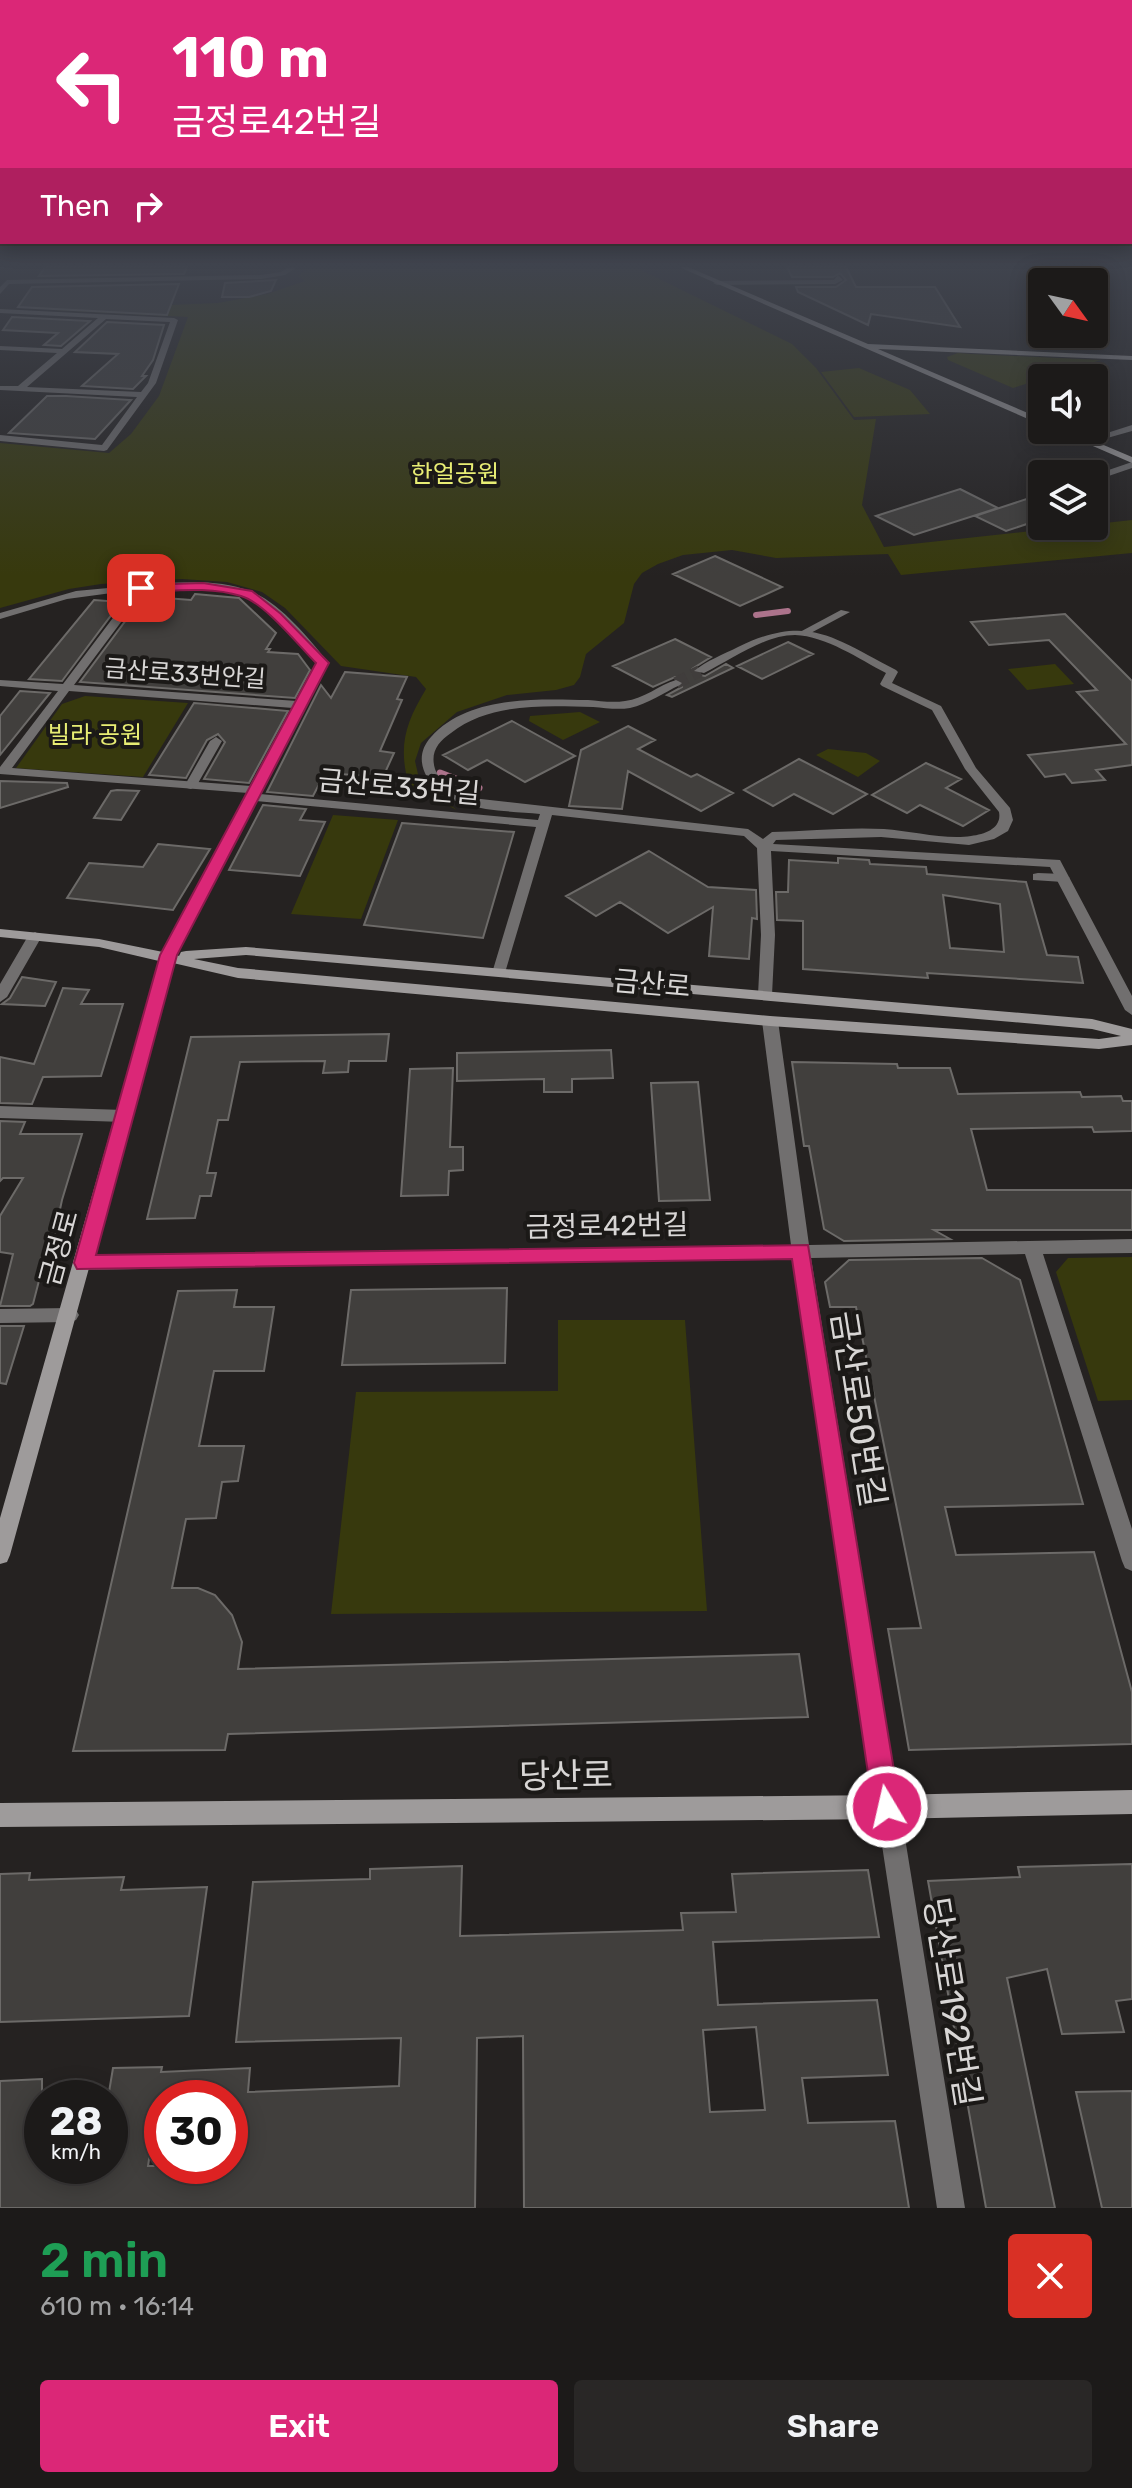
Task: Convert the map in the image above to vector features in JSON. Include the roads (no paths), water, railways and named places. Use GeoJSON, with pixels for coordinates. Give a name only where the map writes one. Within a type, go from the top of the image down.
{"type":"FeatureCollection","features":[{"type":"Feature","properties":{"kind":"street"},"geometry":{"type":"LineString","coordinates":[[20,389],[42,370]]}},
{"type":"Feature","properties":{"kind":"street"},"geometry":{"type":"LineString","coordinates":[[0,438],[104,448],[144,395],[157,370]]}},
{"type":"Feature","properties":{"kind":"street"},"geometry":{"type":"LineString","coordinates":[[918,370],[1028,416]]}},
{"type":"Feature","properties":{"kind":"street"},"geometry":{"type":"LineString","coordinates":[[0,388],[144,395]]}},
{"type":"Feature","properties":{"kind":"street"},"geometry":{"type":"LineString","coordinates":[[1108,435],[1132,428]]}},
{"type":"Feature","properties":{"kind":"street"},"geometry":{"type":"LineString","coordinates":[[1093,444],[1132,462]]}},
{"type":"Feature","properties":{"kind":"street"},"geometry":{"type":"LineString","coordinates":[[1108,472],[1132,462]]}},
{"type":"Feature","properties":{"kind":"street"},"geometry":{"type":"LineString","coordinates":[[0,616],[75,594],[141,588],[227,588],[248,593],[262,602],[323,663],[168,955]]}},
{"type":"Feature","properties":{"kind":"street","name":"금산로33번안길"},"geometry":{"type":"LineString","coordinates":[[3,771],[141,588]]}},
{"type":"Feature","properties":{"kind":"street"},"geometry":{"type":"LineString","coordinates":[[700,671],[771,638],[803,633],[845,612]]}},
{"type":"Feature","properties":{"kind":"street"},"geometry":{"type":"LineString","coordinates":[[765,995],[768,935],[764,847],[772,836],[881,833],[969,841],[989,836],[1003,828],[1007,820],[1005,811],[971,769],[937,708],[886,684],[892,672],[803,633]]}},
{"type":"Feature","properties":{"kind":"street","name":"금산로33번안길"},"geometry":{"type":"LineString","coordinates":[[0,683],[300,705]]}},
{"type":"Feature","properties":{"kind":"street"},"geometry":{"type":"LineString","coordinates":[[676,683],[631,704],[536,703],[497,709],[456,723],[428,750],[427,763],[431,775],[446,792],[470,802],[544,819],[748,833],[764,847],[1055,863],[1132,1010]]}},
{"type":"Feature","properties":{"kind":"street"},"geometry":{"type":"LineString","coordinates":[[191,785],[216,741]]}},
{"type":"Feature","properties":{"kind":"street","name":"금산로33번길"},"geometry":{"type":"LineString","coordinates":[[3,771],[191,785],[544,819]]}},
{"type":"Feature","properties":{"kind":"street"},"geometry":{"type":"LineString","coordinates":[[499,973],[544,819]]}},
{"type":"Feature","properties":{"kind":"street"},"geometry":{"type":"LineString","coordinates":[[1038,877],[1063,878]]}},
{"type":"Feature","properties":{"kind":"street"},"geometry":{"type":"LineString","coordinates":[[203,887],[219,889]]}},
{"type":"Feature","properties":{"kind":"street","name":"금산로"},"geometry":{"type":"LineString","coordinates":[[0,933],[168,955],[238,973],[770,1021],[1099,1044],[1132,1037]]}},
{"type":"Feature","properties":{"kind":"street"},"geometry":{"type":"LineString","coordinates":[[0,997],[35,936]]}},
{"type":"Feature","properties":{"kind":"street","name":"금산로"},"geometry":{"type":"LineString","coordinates":[[168,955],[246,951],[765,995],[1092,1024],[1132,1037]]}},
{"type":"Feature","properties":{"kind":"street","name":"금정로"},"geometry":{"type":"LineString","coordinates":[[0,1555],[70,1315],[168,955]]}},
{"type":"Feature","properties":{"kind":"street","name":"금산로50번길"},"geometry":{"type":"LineString","coordinates":[[770,1021],[801,1251],[887,1807]]}},
{"type":"Feature","properties":{"kind":"street"},"geometry":{"type":"LineString","coordinates":[[0,1112],[124,1116]]}},
{"type":"Feature","properties":{"kind":"street","name":"금정로42번길"},"geometry":{"type":"LineString","coordinates":[[84,1263],[1132,1246]]}},
{"type":"Feature","properties":{"kind":"street"},"geometry":{"type":"LineString","coordinates":[[1032,1248],[1132,1561]]}},
{"type":"Feature","properties":{"kind":"street"},"geometry":{"type":"LineString","coordinates":[[0,1316],[70,1315]]}},
{"type":"Feature","properties":{"kind":"street","name":"당산로"},"geometry":{"type":"LineString","coordinates":[[0,1815],[1132,1802]]}},
{"type":"Feature","properties":{"kind":"street","name":"당산로192번길"},"geometry":{"type":"LineString","coordinates":[[887,1807],[951,2208]]}},
{"type":"Feature","properties":{"kind":"waterway"},"geometry":{"type":"LineString","coordinates":[[756,615],[788,611]]}},
{"type":"Feature","properties":{"kind":"waterway"},"geometry":{"type":"LineString","coordinates":[[440,773],[479,788]]}},
{"type":"Feature","properties":{"kind":"tunnel"},"geometry":{"type":"LineString","coordinates":[[676,683],[700,671]]}},
{"type":"Feature","properties":{"kind":"park label","name":"한얼공원"},"geometry":{"type":"Point","coordinates":[455,474]}},
{"type":"Feature","properties":{"kind":"park label","name":"빌라 공원"},"geometry":{"type":"Point","coordinates":[95,735]}}]}
